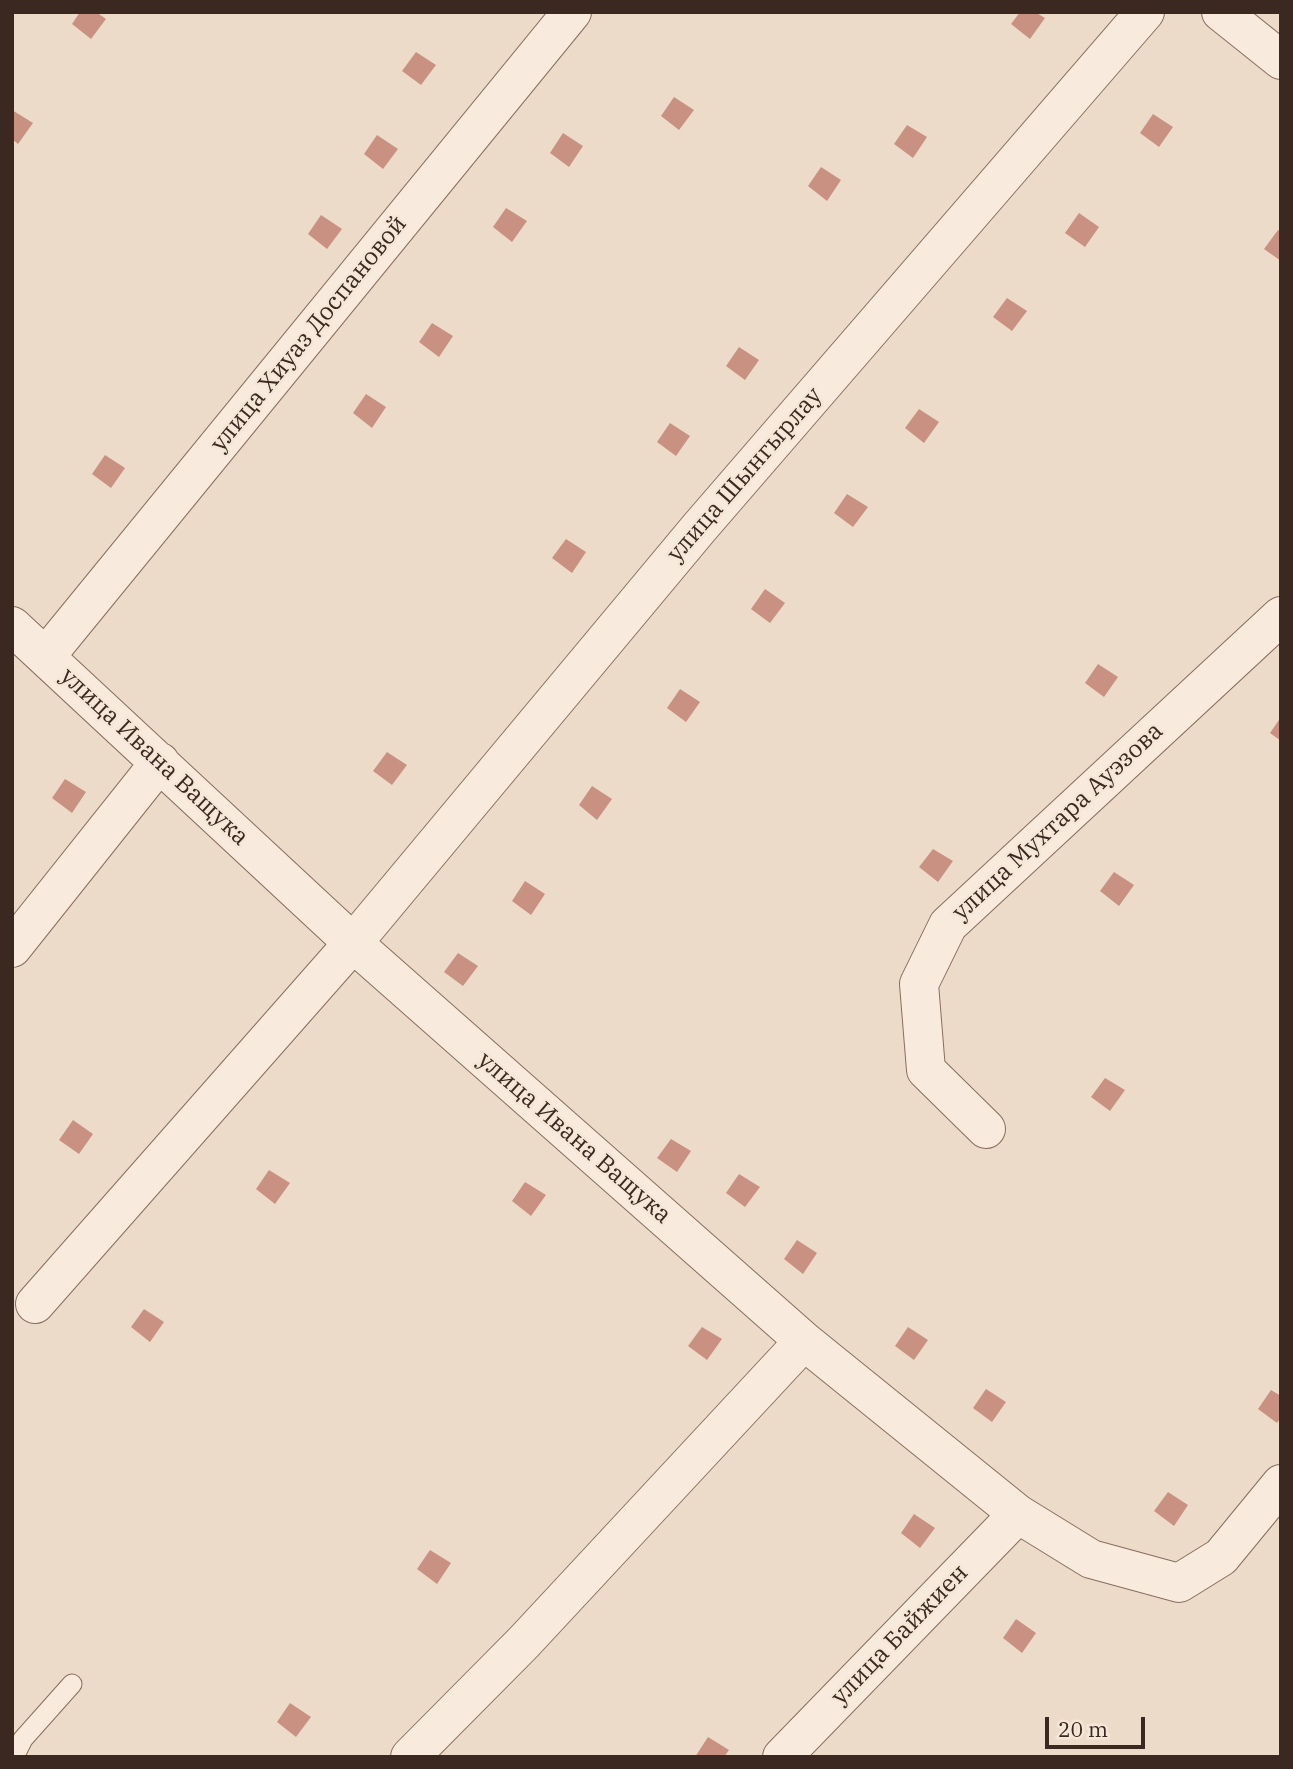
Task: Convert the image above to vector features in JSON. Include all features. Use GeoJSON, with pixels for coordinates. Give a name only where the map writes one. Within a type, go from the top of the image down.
{"type":"FeatureCollection","features":[{"type":"Feature","properties":{"kind":"street","name":"улица Хиуаз Доспановой"},"geometry":{"type":"LineString","coordinates":[[46,656],[572,12]]}},
{"type":"Feature","properties":{"kind":"street","name":"улица Шынгырлау"},"geometry":{"type":"LineString","coordinates":[[35,1304],[353,943],[699,528],[1145,12]]}},
{"type":"Feature","properties":{"kind":"street"},"geometry":{"type":"LineString","coordinates":[[1221,12],[1281,60]]}},
{"type":"Feature","properties":{"kind":"street","name":"улица Мухтара Ауэзова"},"geometry":{"type":"LineString","coordinates":[[986,1129],[926,1070],[919,984],[948,925],[1281,616]]}},
{"type":"Feature","properties":{"kind":"street","name":"улица Ивана Ващука"},"geometry":{"type":"LineString","coordinates":[[12,626],[353,943],[804,1341],[1018,1514],[1091,1559],[1179,1583],[1221,1557],[1281,1484]]}},
{"type":"Feature","properties":{"kind":"street"},"geometry":{"type":"LineString","coordinates":[[12,948],[160,762]]}},
{"type":"Feature","properties":{"kind":"street"},"geometry":{"type":"LineString","coordinates":[[410,1757],[524,1642],[804,1341]]}},
{"type":"Feature","properties":{"kind":"street","name":"улица Байжиен"},"geometry":{"type":"LineString","coordinates":[[782,1757],[1018,1514]]}},
{"type":"Feature","properties":{"kind":"lane"},"geometry":{"type":"LineString","coordinates":[[14,1757],[23,1739],[72,1684]]}},
{"type":"Feature","properties":{"kind":"building"},"geometry":{"type":"Polygon","coordinates":[[[80,12],[96,12],[106,19],[91,39],[72,24],[80,12]]]}},
{"type":"Feature","properties":{"kind":"building"},"geometry":{"type":"Polygon","coordinates":[[[1020,12],[1035,12],[1045,18],[1030,39],[1011,24],[1020,12]]]}},
{"type":"Feature","properties":{"kind":"building"},"geometry":{"type":"Polygon","coordinates":[[[416,52],[436,65],[421,85],[402,71],[416,52]]]}},
{"type":"Feature","properties":{"kind":"building"},"geometry":{"type":"Polygon","coordinates":[[[674,97],[694,110],[679,130],[661,116],[674,97]]]}},
{"type":"Feature","properties":{"kind":"building"},"geometry":{"type":"Polygon","coordinates":[[[12,110],[33,123],[18,144],[12,139],[12,110]]]}},
{"type":"Feature","properties":{"kind":"building"},"geometry":{"type":"Polygon","coordinates":[[[1153,114],[1173,127],[1159,147],[1140,133],[1153,114]]]}},
{"type":"Feature","properties":{"kind":"building"},"geometry":{"type":"Polygon","coordinates":[[[907,125],[927,137],[913,158],[894,144],[907,125]]]}},
{"type":"Feature","properties":{"kind":"building"},"geometry":{"type":"Polygon","coordinates":[[[563,133],[583,146],[569,167],[550,153],[563,133]]]}},
{"type":"Feature","properties":{"kind":"building"},"geometry":{"type":"Polygon","coordinates":[[[377,135],[398,149],[383,169],[364,154],[377,135]]]}},
{"type":"Feature","properties":{"kind":"building"},"geometry":{"type":"Polygon","coordinates":[[[821,167],[841,180],[827,201],[808,186],[821,167]]]}},
{"type":"Feature","properties":{"kind":"building"},"geometry":{"type":"Polygon","coordinates":[[[506,208],[527,221],[512,242],[493,227],[506,208]]]}},
{"type":"Feature","properties":{"kind":"building"},"geometry":{"type":"Polygon","coordinates":[[[1079,213],[1099,227],[1085,247],[1065,233],[1079,213]]]}},
{"type":"Feature","properties":{"kind":"building"},"geometry":{"type":"Polygon","coordinates":[[[321,215],[342,229],[327,249],[308,234],[321,215]]]}},
{"type":"Feature","properties":{"kind":"building"},"geometry":{"type":"Polygon","coordinates":[[[1278,230],[1281,232],[1281,261],[1264,249],[1278,230]]]}},
{"type":"Feature","properties":{"kind":"building"},"geometry":{"type":"Polygon","coordinates":[[[1007,298],[1027,311],[1012,331],[993,317],[1007,298]]]}},
{"type":"Feature","properties":{"kind":"building"},"geometry":{"type":"Polygon","coordinates":[[[432,323],[453,336],[439,357],[419,342],[432,323]]]}},
{"type":"Feature","properties":{"kind":"building"},"geometry":{"type":"Polygon","coordinates":[[[739,347],[759,360],[745,380],[726,366],[739,347]]]}},
{"type":"Feature","properties":{"kind":"building"},"geometry":{"type":"Polygon","coordinates":[[[366,394],[386,407],[372,428],[353,413],[366,394]]]}},
{"type":"Feature","properties":{"kind":"building"},"geometry":{"type":"Polygon","coordinates":[[[919,409],[939,422],[924,443],[905,428],[919,409]]]}},
{"type":"Feature","properties":{"kind":"building"},"geometry":{"type":"Polygon","coordinates":[[[670,423],[690,436],[676,456],[657,442],[670,423]]]}},
{"type":"Feature","properties":{"kind":"building"},"geometry":{"type":"Polygon","coordinates":[[[105,455],[125,468],[111,488],[92,474],[105,455]]]}},
{"type":"Feature","properties":{"kind":"building"},"geometry":{"type":"Polygon","coordinates":[[[847,494],[868,507],[853,527],[834,513],[847,494]]]}},
{"type":"Feature","properties":{"kind":"building"},"geometry":{"type":"Polygon","coordinates":[[[566,539],[586,552],[572,573],[552,558],[566,539]]]}},
{"type":"Feature","properties":{"kind":"building"},"geometry":{"type":"Polygon","coordinates":[[[765,589],[785,603],[770,623],[751,609],[765,589]]]}},
{"type":"Feature","properties":{"kind":"building"},"geometry":{"type":"Polygon","coordinates":[[[1098,664],[1118,677],[1104,697],[1085,683],[1098,664]]]}},
{"type":"Feature","properties":{"kind":"building"},"geometry":{"type":"Polygon","coordinates":[[[680,689],[700,702],[686,722],[667,708],[680,689]]]}},
{"type":"Feature","properties":{"kind":"building"},"geometry":{"type":"Polygon","coordinates":[[[1281,717],[1281,741],[1270,733],[1281,717]]]}},
{"type":"Feature","properties":{"kind":"building"},"geometry":{"type":"Polygon","coordinates":[[[387,752],[407,765],[392,785],[373,771],[387,752]]]}},
{"type":"Feature","properties":{"kind":"building"},"geometry":{"type":"Polygon","coordinates":[[[65,779],[86,792],[72,813],[52,798],[65,779]]]}},
{"type":"Feature","properties":{"kind":"building"},"geometry":{"type":"Polygon","coordinates":[[[592,786],[612,799],[597,820],[579,805],[592,786]]]}},
{"type":"Feature","properties":{"kind":"building"},"geometry":{"type":"Polygon","coordinates":[[[933,849],[953,861],[938,882],[919,867],[933,849]]]}},
{"type":"Feature","properties":{"kind":"building"},"geometry":{"type":"Polygon","coordinates":[[[1114,872],[1134,885],[1119,906],[1100,891],[1114,872]]]}},
{"type":"Feature","properties":{"kind":"building"},"geometry":{"type":"Polygon","coordinates":[[[525,881],[545,894],[531,915],[512,901],[525,881]]]}},
{"type":"Feature","properties":{"kind":"building"},"geometry":{"type":"Polygon","coordinates":[[[458,953],[478,966],[463,986],[444,972],[458,953]]]}},
{"type":"Feature","properties":{"kind":"building"},"geometry":{"type":"Polygon","coordinates":[[[1105,1078],[1125,1090],[1110,1111],[1091,1097],[1105,1078]]]}},
{"type":"Feature","properties":{"kind":"building"},"geometry":{"type":"Polygon","coordinates":[[[73,1120],[93,1134],[79,1154],[59,1140],[73,1120]]]}},
{"type":"Feature","properties":{"kind":"building"},"geometry":{"type":"Polygon","coordinates":[[[671,1139],[691,1151],[677,1172],[657,1158],[671,1139]]]}},
{"type":"Feature","properties":{"kind":"building"},"geometry":{"type":"Polygon","coordinates":[[[269,1170],[290,1183],[275,1204],[256,1189],[269,1170]]]}},
{"type":"Feature","properties":{"kind":"building"},"geometry":{"type":"Polygon","coordinates":[[[739,1174],[760,1187],[745,1207],[726,1193],[739,1174]]]}},
{"type":"Feature","properties":{"kind":"building"},"geometry":{"type":"Polygon","coordinates":[[[525,1182],[546,1195],[531,1216],[512,1201],[525,1182]]]}},
{"type":"Feature","properties":{"kind":"building"},"geometry":{"type":"Polygon","coordinates":[[[797,1240],[817,1253],[803,1274],[784,1259],[797,1240]]]}},
{"type":"Feature","properties":{"kind":"building"},"geometry":{"type":"Polygon","coordinates":[[[144,1309],[164,1322],[150,1342],[131,1327],[144,1309]]]}},
{"type":"Feature","properties":{"kind":"building"},"geometry":{"type":"Polygon","coordinates":[[[702,1327],[722,1339],[707,1360],[688,1346],[702,1327]]]}},
{"type":"Feature","properties":{"kind":"building"},"geometry":{"type":"Polygon","coordinates":[[[908,1327],[928,1340],[914,1360],[895,1346],[908,1327]]]}},
{"type":"Feature","properties":{"kind":"building"},"geometry":{"type":"Polygon","coordinates":[[[986,1389],[1006,1402],[992,1422],[973,1408],[986,1389]]]}},
{"type":"Feature","properties":{"kind":"building"},"geometry":{"type":"Polygon","coordinates":[[[1271,1390],[1281,1396],[1281,1417],[1277,1423],[1258,1409],[1271,1390]]]}},
{"type":"Feature","properties":{"kind":"building"},"geometry":{"type":"Polygon","coordinates":[[[1168,1492],[1188,1505],[1174,1526],[1154,1511],[1168,1492]]]}},
{"type":"Feature","properties":{"kind":"building"},"geometry":{"type":"Polygon","coordinates":[[[914,1514],[935,1528],[920,1548],[901,1533],[914,1514]]]}},
{"type":"Feature","properties":{"kind":"building"},"geometry":{"type":"Polygon","coordinates":[[[430,1550],[451,1563],[437,1584],[417,1569],[430,1550]]]}},
{"type":"Feature","properties":{"kind":"building"},"geometry":{"type":"Polygon","coordinates":[[[1016,1619],[1036,1633],[1022,1653],[1003,1638],[1016,1619]]]}},
{"type":"Feature","properties":{"kind":"building"},"geometry":{"type":"Polygon","coordinates":[[[290,1703],[311,1717],[296,1737],[277,1722],[290,1703]]]}},
{"type":"Feature","properties":{"kind":"building"},"geometry":{"type":"Polygon","coordinates":[[[708,1737],[729,1750],[724,1757],[695,1757],[708,1737]]]}}]}
